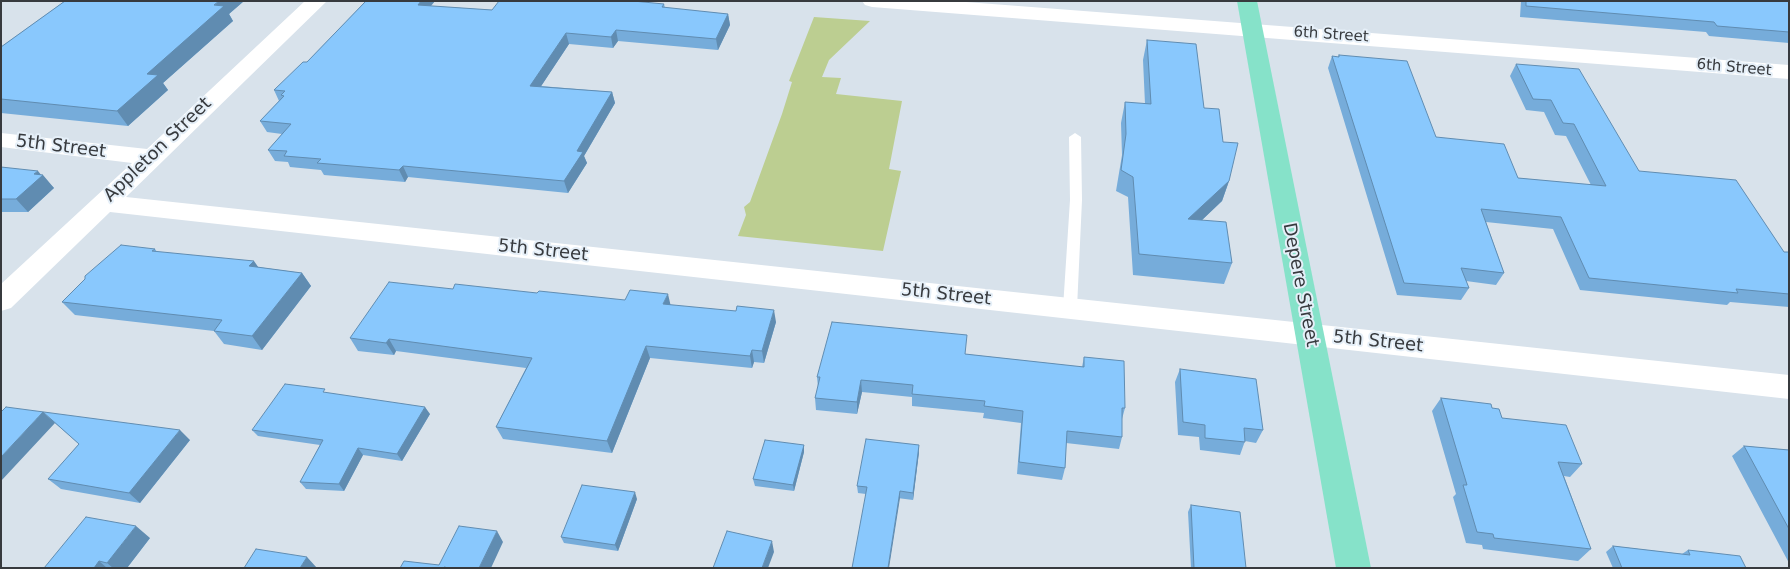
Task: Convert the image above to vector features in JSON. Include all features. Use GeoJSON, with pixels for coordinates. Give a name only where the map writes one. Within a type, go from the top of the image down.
{"type":"FeatureCollection","features":[{"type":"Feature","properties":{"kind":"main road","name":"Depere Street"},"geometry":{"type":"LineString","coordinates":[[1247,1],[1354,568]]}},
{"type":"Feature","properties":{"kind":"street","name":"Appleton Street"},"geometry":{"type":"LineString","coordinates":[[1,300],[317,1]]}},
{"type":"Feature","properties":{"kind":"street","name":"6th Street"},"geometry":{"type":"LineString","coordinates":[[872,1],[1789,72]]}},
{"type":"Feature","properties":{"kind":"street","name":"5th Street"},"geometry":{"type":"LineString","coordinates":[[1,140],[150,157]]}},
{"type":"Feature","properties":{"kind":"street","name":"5th Street"},"geometry":{"type":"LineString","coordinates":[[103,203],[1789,387]]}},
{"type":"Feature","properties":{"kind":"lane"},"geometry":{"type":"LineString","coordinates":[[1070,308],[1076,200],[1075,137]]}},
{"type":"Feature","properties":{"kind":"green space"},"geometry":{"type":"Polygon","coordinates":[[[814,17],[870,21],[829,60],[822,77],[841,78],[836,94],[902,101],[889,169],[901,171],[883,251],[738,236],[746,215],[744,207],[750,202],[782,114],[792,82],[789,81],[814,17]]]}},
{"type":"Feature","properties":{"kind":"building"},"geometry":{"type":"Polygon","coordinates":[[[65,1],[219,1],[214,5],[224,6],[147,74],[158,75],[117,111],[1,99],[1,47],[65,1]]]}},
{"type":"Feature","properties":{"kind":"building"},"geometry":{"type":"Polygon","coordinates":[[[366,1],[421,1],[418,5],[492,10],[499,1],[633,1],[664,4],[662,7],[728,14],[716,39],[616,30],[611,37],[566,33],[530,86],[612,92],[577,151],[583,152],[564,181],[403,166],[399,170],[317,163],[321,159],[284,156],[287,151],[268,150],[291,124],[260,121],[284,96],[281,95],[285,91],[274,90],[303,62],[307,62],[366,1]]]}},
{"type":"Feature","properties":{"kind":"building"},"geometry":{"type":"Polygon","coordinates":[[[1526,1],[1789,1],[1789,32],[1717,26],[1714,22],[1526,6],[1526,1]]]}},
{"type":"Feature","properties":{"kind":"building"},"geometry":{"type":"Polygon","coordinates":[[[1147,40],[1196,44],[1204,108],[1219,109],[1223,142],[1238,143],[1229,181],[1188,219],[1226,222],[1232,263],[1139,254],[1133,177],[1121,170],[1126,134],[1125,102],[1151,104],[1147,40]]]}},
{"type":"Feature","properties":{"kind":"building"},"geometry":{"type":"Polygon","coordinates":[[[1339,55],[1407,61],[1436,137],[1504,144],[1518,178],[1606,186],[1574,124],[1563,123],[1551,100],[1533,99],[1516,64],[1579,69],[1639,171],[1736,180],[1784,252],[1789,252],[1789,294],[1736,289],[1738,293],[1589,278],[1561,217],[1481,209],[1504,273],[1461,268],[1469,288],[1404,283],[1332,56],[1339,57],[1339,55]]]}},
{"type":"Feature","properties":{"kind":"building"},"geometry":{"type":"Polygon","coordinates":[[[1,167],[38,171],[34,174],[43,175],[16,199],[1,199],[1,167]]]}},
{"type":"Feature","properties":{"kind":"building"},"geometry":{"type":"Polygon","coordinates":[[[121,245],[155,249],[152,251],[254,261],[249,266],[302,273],[252,336],[214,331],[222,320],[62,302],[85,279],[85,276],[121,245]]]}},
{"type":"Feature","properties":{"kind":"building"},"geometry":{"type":"Polygon","coordinates":[[[389,282],[453,289],[455,284],[625,300],[630,290],[668,294],[663,304],[736,311],[737,306],[774,310],[762,351],[752,350],[750,356],[646,346],[607,441],[496,427],[532,358],[389,339],[386,343],[350,338],[389,282]]]}},
{"type":"Feature","properties":{"kind":"building"},"geometry":{"type":"Polygon","coordinates":[[[832,322],[967,335],[965,354],[1084,367],[1084,357],[1124,361],[1125,408],[1122,408],[1122,437],[1067,431],[1065,468],[1019,462],[1023,411],[984,406],[985,401],[912,394],[913,385],[861,380],[857,402],[815,398],[820,377],[817,377],[832,322]]]}},
{"type":"Feature","properties":{"kind":"building"},"geometry":{"type":"Polygon","coordinates":[[[1180,369],[1256,379],[1263,430],[1244,428],[1245,442],[1205,438],[1205,425],[1183,422],[1180,369]]]}},
{"type":"Feature","properties":{"kind":"building"},"geometry":{"type":"Polygon","coordinates":[[[285,384],[325,389],[323,392],[425,407],[397,454],[358,448],[339,484],[300,482],[323,440],[252,430],[285,384]]]}},
{"type":"Feature","properties":{"kind":"building"},"geometry":{"type":"Polygon","coordinates":[[[1441,398],[1491,404],[1492,408],[1499,409],[1502,418],[1566,425],[1582,464],[1558,462],[1591,549],[1494,538],[1493,534],[1477,532],[1463,485],[1467,485],[1441,398]]]}},
{"type":"Feature","properties":{"kind":"building"},"geometry":{"type":"Polygon","coordinates":[[[6,407],[180,430],[129,493],[48,479],[79,444],[43,412],[1,457],[1,412],[6,407]]]}},
{"type":"Feature","properties":{"kind":"building"},"geometry":{"type":"Polygon","coordinates":[[[866,439],[919,445],[913,493],[900,491],[888,568],[852,568],[867,487],[857,486],[866,439]]]}},
{"type":"Feature","properties":{"kind":"building"},"geometry":{"type":"Polygon","coordinates":[[[765,440],[804,445],[793,485],[753,479],[765,440]]]}},
{"type":"Feature","properties":{"kind":"building"},"geometry":{"type":"Polygon","coordinates":[[[1744,446],[1789,450],[1789,529],[1744,446]]]}},
{"type":"Feature","properties":{"kind":"building"},"geometry":{"type":"Polygon","coordinates":[[[582,485],[635,492],[615,545],[561,537],[582,485]]]}},
{"type":"Feature","properties":{"kind":"building"},"geometry":{"type":"Polygon","coordinates":[[[1191,505],[1240,512],[1246,568],[1194,568],[1191,505]]]}},
{"type":"Feature","properties":{"kind":"building"},"geometry":{"type":"Polygon","coordinates":[[[86,517],[136,526],[107,563],[99,561],[94,568],[44,568],[86,517]]]}},
{"type":"Feature","properties":{"kind":"building"},"geometry":{"type":"Polygon","coordinates":[[[459,526],[497,531],[479,568],[400,568],[404,561],[439,565],[459,526]]]}},
{"type":"Feature","properties":{"kind":"building"},"geometry":{"type":"Polygon","coordinates":[[[727,531],[772,541],[762,568],[713,568],[727,531]]]}},
{"type":"Feature","properties":{"kind":"building"},"geometry":{"type":"Polygon","coordinates":[[[1613,546],[1690,555],[1688,550],[1740,556],[1746,568],[1622,568],[1613,546]]]}},
{"type":"Feature","properties":{"kind":"building"},"geometry":{"type":"Polygon","coordinates":[[[256,549],[307,557],[300,568],[244,568],[256,549]]]}}]}
